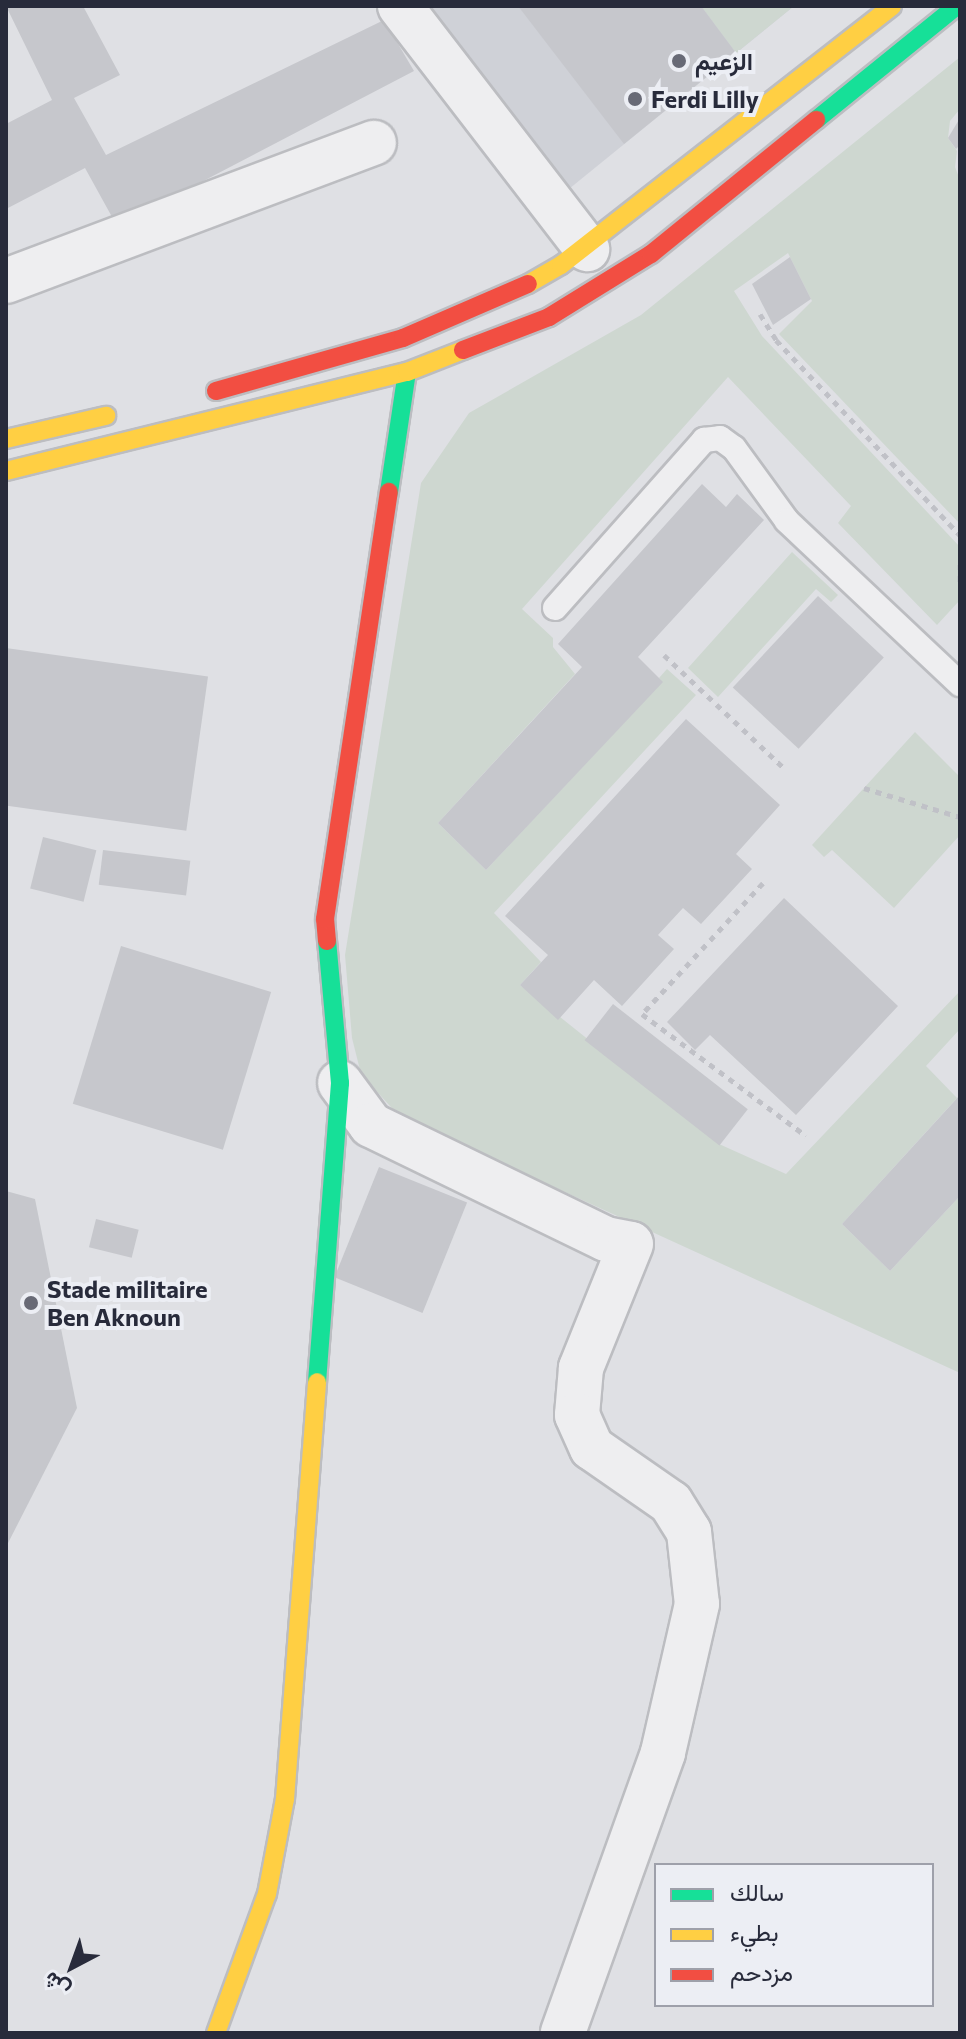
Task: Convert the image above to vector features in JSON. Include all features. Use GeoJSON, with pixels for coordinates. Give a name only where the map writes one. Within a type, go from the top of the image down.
{"type":"FeatureCollection","features":[{"type":"Feature","properties":{"kind":"main road"},"geometry":{"type":"LineString","coordinates":[[189,397],[302,369],[456,319],[587,249],[892,6]]}},
{"type":"Feature","properties":{"kind":"main road"},"geometry":{"type":"LineString","coordinates":[[6,471],[407,372],[549,317],[615,279],[692,223],[957,6]]}},
{"type":"Feature","properties":{"kind":"main road"},"geometry":{"type":"LineString","coordinates":[[216,2033],[267,1894],[285,1799],[340,1083],[325,919],[407,372]]}},
{"type":"Feature","properties":{"kind":"main road"},"geometry":{"type":"LineString","coordinates":[[6,439],[128,411]]}},
{"type":"Feature","properties":{"kind":"street"},"geometry":{"type":"LineString","coordinates":[[400,6],[587,249]]}},
{"type":"Feature","properties":{"kind":"street"},"geometry":{"type":"LineString","coordinates":[[6,281],[374,143]]}},
{"type":"Feature","properties":{"kind":"street"},"geometry":{"type":"LineString","coordinates":[[340,1083],[371,1125],[606,1239],[631,1244],[581,1368],[577,1415],[592,1448],[671,1503],[689,1532],[697,1604],[663,1753],[563,2033]]}},
{"type":"Feature","properties":{"kind":"lane"},"geometry":{"type":"LineString","coordinates":[[555,608],[704,440],[720,438],[734,448],[787,521],[960,684]]}},
{"type":"Feature","properties":{"kind":"path"},"geometry":{"type":"LineString","coordinates":[[760,314],[776,340],[960,535]]}},
{"type":"Feature","properties":{"kind":"path"},"geometry":{"type":"LineString","coordinates":[[960,564],[960,584]]}},
{"type":"Feature","properties":{"kind":"path"},"geometry":{"type":"LineString","coordinates":[[664,655],[784,768]]}},
{"type":"Feature","properties":{"kind":"path"},"geometry":{"type":"LineString","coordinates":[[864,788],[960,817]]}},
{"type":"Feature","properties":{"kind":"path"},"geometry":{"type":"LineString","coordinates":[[763,883],[642,1014],[806,1136]]}},
{"type":"Feature","properties":{"kind":"shaded area"},"geometry":{"type":"Polygon","coordinates":[[[420,6],[794,6],[564,193],[420,6]]]}},
{"type":"Feature","properties":{"kind":"shaded area"},"geometry":{"type":"Polygon","coordinates":[[[701,6],[794,6],[736,53],[701,6]]]}},
{"type":"Feature","properties":{"kind":"shaded area"},"geometry":{"type":"Polygon","coordinates":[[[960,57],[960,109],[950,121],[948,138],[957,151],[955,167],[960,180],[960,524],[779,334],[812,301],[788,253],[734,291],[762,336],[960,547],[960,600],[937,625],[838,523],[851,506],[728,377],[522,609],[553,638],[553,647],[575,674],[438,823],[486,870],[662,682],[659,678],[667,669],[696,695],[494,913],[541,962],[520,985],[719,1144],[786,1174],[960,991],[960,1029],[926,1066],[957,1098],[842,1224],[890,1271],[960,1196],[960,1373],[399,1116],[361,1074],[352,1038],[345,955],[421,483],[469,413],[641,315],[960,57]]]}},
{"type":"Feature","properties":{"kind":"shaded area"},"geometry":{"type":"Polygon","coordinates":[[[792,552],[838,595],[831,602],[816,589],[718,697],[688,668],[792,552]]]}},
{"type":"Feature","properties":{"kind":"shaded area"},"geometry":{"type":"Polygon","coordinates":[[[915,732],[960,777],[960,835],[894,908],[832,850],[824,857],[812,845],[915,732]]]}},
{"type":"Feature","properties":{"kind":"building"},"geometry":{"type":"Polygon","coordinates":[[[6,6],[83,6],[120,75],[74,98],[106,155],[384,20],[414,71],[117,226],[85,168],[6,209],[6,124],[52,100],[6,6]]]}},
{"type":"Feature","properties":{"kind":"building","name":"Ferdi Lilly"},"geometry":{"type":"Polygon","coordinates":[[[518,6],[701,6],[736,53],[624,144],[518,6]]]}},
{"type":"Feature","properties":{"kind":"building"},"geometry":{"type":"Polygon","coordinates":[[[960,118],[960,145],[956,149],[948,138],[960,118]]]}},
{"type":"Feature","properties":{"kind":"building"},"geometry":{"type":"Polygon","coordinates":[[[790,257],[811,299],[773,325],[752,284],[790,257]]]}},
{"type":"Feature","properties":{"kind":"building"},"geometry":{"type":"Polygon","coordinates":[[[702,484],[726,507],[737,494],[764,520],[638,657],[663,682],[486,870],[438,823],[582,667],[558,644],[702,484]]]}},
{"type":"Feature","properties":{"kind":"building"},"geometry":{"type":"Polygon","coordinates":[[[818,596],[884,657],[799,749],[733,687],[818,596]]]}},
{"type":"Feature","properties":{"kind":"building"},"geometry":{"type":"Polygon","coordinates":[[[6,648],[208,676],[186,831],[6,806],[6,648]]]}},
{"type":"Feature","properties":{"kind":"building"},"geometry":{"type":"Polygon","coordinates":[[[686,719],[780,805],[736,854],[752,869],[701,924],[683,908],[658,935],[674,949],[622,1006],[594,980],[558,1020],[520,985],[548,955],[505,916],[686,719]]]}},
{"type":"Feature","properties":{"kind":"building"},"geometry":{"type":"Polygon","coordinates":[[[43,837],[96,850],[84,902],[30,888],[43,837]]]}},
{"type":"Feature","properties":{"kind":"building"},"geometry":{"type":"Polygon","coordinates":[[[103,850],[190,861],[186,895],[99,885],[103,850]]]}},
{"type":"Feature","properties":{"kind":"building"},"geometry":{"type":"Polygon","coordinates":[[[784,898],[898,1006],[796,1115],[710,1035],[695,1050],[667,1022],[784,898]]]}},
{"type":"Feature","properties":{"kind":"building"},"geometry":{"type":"Polygon","coordinates":[[[121,946],[271,992],[223,1150],[73,1104],[121,946]]]}},
{"type":"Feature","properties":{"kind":"building"},"geometry":{"type":"Polygon","coordinates":[[[613,1004],[748,1109],[719,1146],[585,1040],[613,1004]]]}},
{"type":"Feature","properties":{"kind":"building"},"geometry":{"type":"Polygon","coordinates":[[[960,1095],[960,1196],[890,1271],[842,1224],[960,1095]]]}},
{"type":"Feature","properties":{"kind":"building"},"geometry":{"type":"Polygon","coordinates":[[[379,1167],[467,1203],[423,1313],[334,1277],[379,1167]]]}},
{"type":"Feature","properties":{"kind":"building","name":"Stade militaire Ben Aknoun"},"geometry":{"type":"Polygon","coordinates":[[[6,1191],[35,1199],[77,1408],[6,1547],[6,1191]]]}},
{"type":"Feature","properties":{"kind":"building"},"geometry":{"type":"Polygon","coordinates":[[[96,1219],[139,1230],[132,1258],[89,1247],[96,1219]]]}},
{"type":"Feature","properties":{"kind":"traffic: fast"},"geometry":{"type":"LineString","coordinates":[[816,120],[957,6]]}},
{"type":"Feature","properties":{"kind":"traffic: fast"},"geometry":{"type":"LineString","coordinates":[[389,492],[407,372]]}},
{"type":"Feature","properties":{"kind":"traffic: fast"},"geometry":{"type":"LineString","coordinates":[[317,1382],[340,1083],[327,941]]}},
{"type":"Feature","properties":{"kind":"traffic: slow"},"geometry":{"type":"LineString","coordinates":[[528,284],[561,265],[892,6]]}},
{"type":"Feature","properties":{"kind":"traffic: slow"},"geometry":{"type":"LineString","coordinates":[[6,471],[407,372],[463,350]]}},
{"type":"Feature","properties":{"kind":"traffic: slow"},"geometry":{"type":"LineString","coordinates":[[6,439],[106,416]]}},
{"type":"Feature","properties":{"kind":"traffic: slow"},"geometry":{"type":"LineString","coordinates":[[216,2033],[267,1894],[285,1799],[317,1382]]}},
{"type":"Feature","properties":{"kind":"traffic: jam"},"geometry":{"type":"LineString","coordinates":[[463,350],[549,317],[651,254],[816,120]]}},
{"type":"Feature","properties":{"kind":"traffic: jam"},"geometry":{"type":"LineString","coordinates":[[216,391],[403,338],[528,284]]}},
{"type":"Feature","properties":{"kind":"traffic: jam"},"geometry":{"type":"LineString","coordinates":[[327,941],[325,919],[389,492]]}},
{"type":"Feature","properties":{"kind":"place","name":"الزعيم"},"geometry":{"type":"Point","coordinates":[679,61]}},
{"type":"Feature","properties":{"kind":"place","name":"Ferdi Lilly"},"geometry":{"type":"Point","coordinates":[635,99]}},
{"type":"Feature","properties":{"kind":"place","name":"Stade militaire Ben Aknoun"},"geometry":{"type":"Point","coordinates":[31,1303]}}]}
